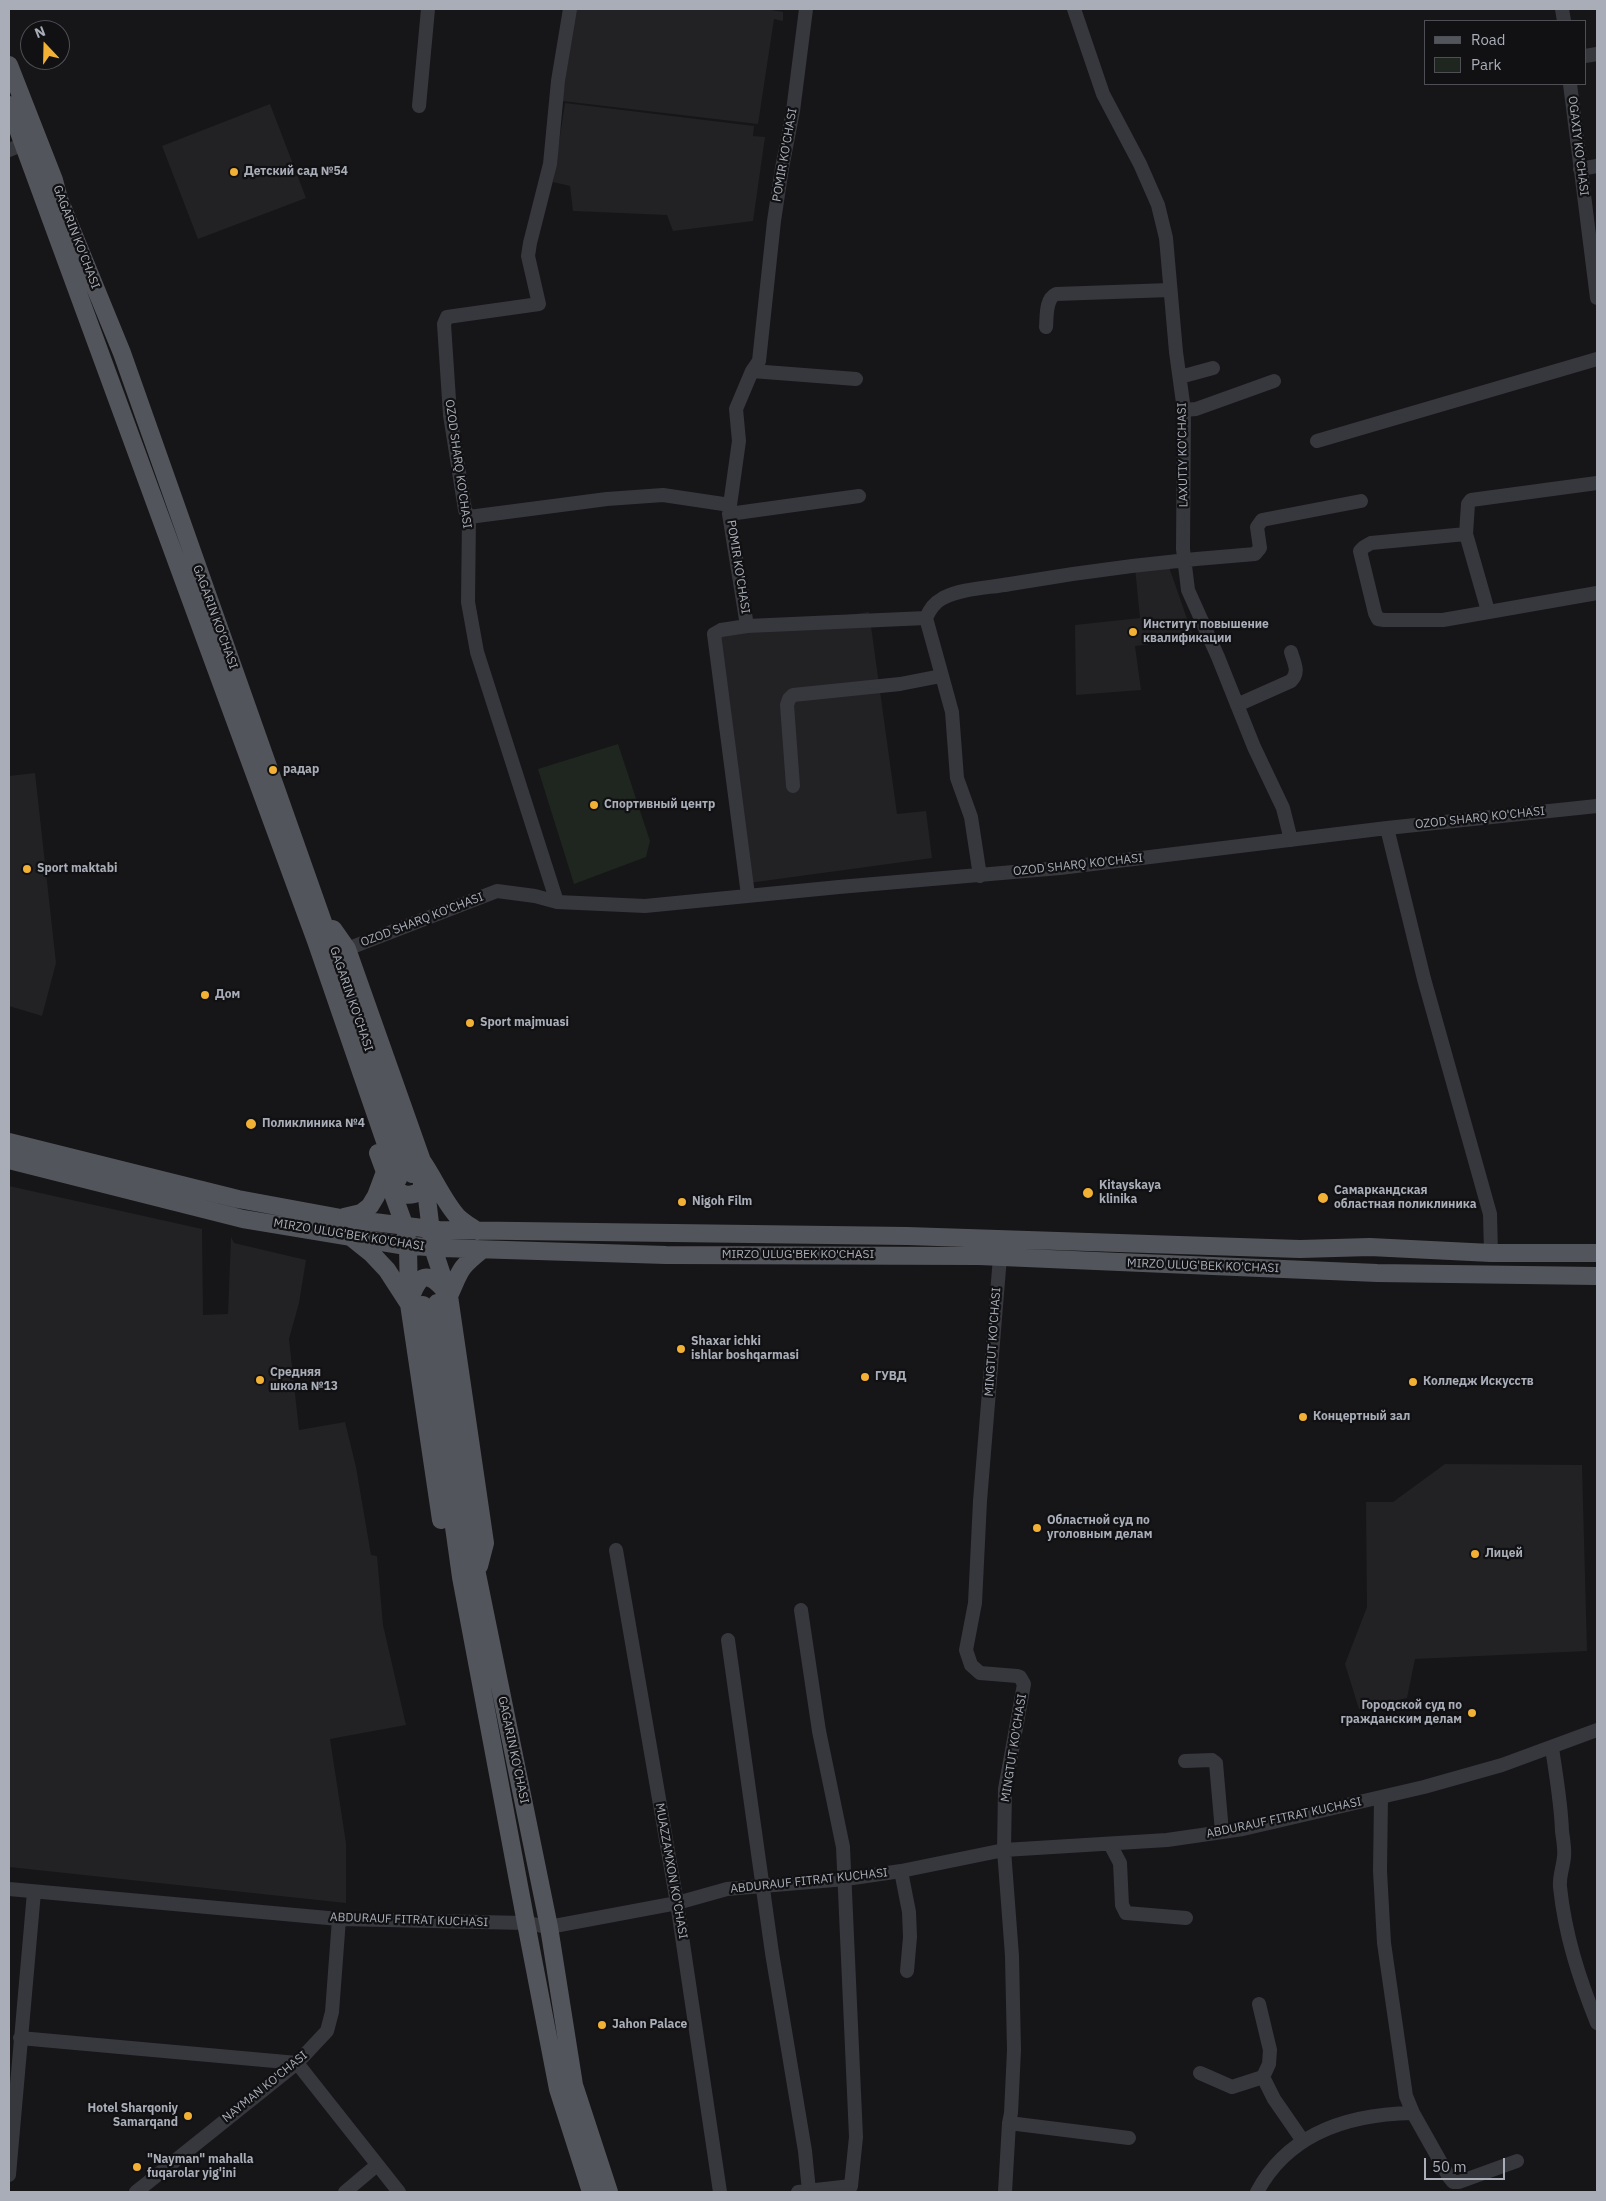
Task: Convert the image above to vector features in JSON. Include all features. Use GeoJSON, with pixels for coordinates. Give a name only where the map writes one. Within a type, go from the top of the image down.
{"type":"FeatureCollection","features":[{"type":"Feature","properties":{"kind":"main road","name":"GAGARIN KO'CHASI"},"geometry":{"type":"LineString","coordinates":[[9,65],[23,144]]}},
{"type":"Feature","properties":{"kind":"main road","name":"GAGARIN KO'CHASI"},"geometry":{"type":"LineString","coordinates":[[9,105],[313,913],[404,1171]]}},
{"type":"Feature","properties":{"kind":"main road"},"geometry":{"type":"LineString","coordinates":[[313,913],[346,949],[404,1171],[432,1230],[433,1248],[429,1302],[445,1550],[469,1575]]}},
{"type":"Feature","properties":{"kind":"main road","name":"MIRZO ULUG'BEK KO'CHASI"},"geometry":{"type":"LineString","coordinates":[[9,1142],[238,1199],[340,1218],[432,1230],[897,1236],[1300,1249],[1370,1247],[1491,1253],[1597,1254]]}},
{"type":"Feature","properties":{"kind":"main road","name":"MIRZO ULUG'BEK KO'CHASI"},"geometry":{"type":"LineString","coordinates":[[9,1160],[243,1219],[408,1246],[433,1248],[666,1255],[1000,1257],[1377,1273],[1597,1276]]}},
{"type":"Feature","properties":{"kind":"main road"},"geometry":{"type":"LineString","coordinates":[[340,1218],[361,1213],[370,1206],[376,1196],[404,1171]]}},
{"type":"Feature","properties":{"kind":"main road"},"geometry":{"type":"LineString","coordinates":[[404,1171],[405,1227],[408,1246],[429,1302]]}},
{"type":"Feature","properties":{"kind":"main road"},"geometry":{"type":"LineString","coordinates":[[404,1171],[438,1184],[446,1201],[458,1217],[476,1231]]}},
{"type":"Feature","properties":{"kind":"main road"},"geometry":{"type":"LineString","coordinates":[[350,1236],[372,1254],[387,1270],[429,1302]]}},
{"type":"Feature","properties":{"kind":"main road"},"geometry":{"type":"LineString","coordinates":[[429,1302],[457,1275],[463,1264],[482,1250]]}},
{"type":"Feature","properties":{"kind":"main road","name":"GAGARIN KO'CHASI"},"geometry":{"type":"LineString","coordinates":[[429,1302],[469,1575],[526,1923],[558,2089],[591,2192]]}},
{"type":"Feature","properties":{"kind":"main road","name":"GAGARIN KO'CHASI"},"geometry":{"type":"LineString","coordinates":[[469,1575],[549,1927],[574,2085],[609,2192]]}},
{"type":"Feature","properties":{"kind":"street"},"geometry":{"type":"LineString","coordinates":[[419,106],[428,9]]}},
{"type":"Feature","properties":{"kind":"street","name":"OZOD SHARQ KO'CHASI"},"geometry":{"type":"LineString","coordinates":[[557,902],[477,652],[468,602],[469,518],[465,510],[450,415],[444,324],[447,317],[539,304],[528,256],[550,164],[558,81],[570,9]]}},
{"type":"Feature","properties":{"kind":"street","name":"POMIR KO'CHASI"},"geometry":{"type":"LineString","coordinates":[[748,895],[724,696],[713,638],[714,634],[721,630],[747,626],[730,509],[739,441],[736,409],[752,371],[759,361],[774,221],[793,111],[806,9]]}},
{"type":"Feature","properties":{"kind":"street","name":"LAXUTIY KO'CHASI"},"geometry":{"type":"LineString","coordinates":[[1074,9],[1104,94],[1140,164],[1158,205],[1166,238],[1184,410],[1184,559],[1188,590],[1283,808],[1291,840]]}},
{"type":"Feature","properties":{"kind":"street","name":"OGAXIY KO'CHASI"},"geometry":{"type":"LineString","coordinates":[[1570,85],[1597,298]]}},
{"type":"Feature","properties":{"kind":"street"},"geometry":{"type":"LineString","coordinates":[[1580,169],[1597,166]]}},
{"type":"Feature","properties":{"kind":"street"},"geometry":{"type":"LineString","coordinates":[[1046,327],[1048,302],[1056,294],[1170,290]]}},
{"type":"Feature","properties":{"kind":"street"},"geometry":{"type":"LineString","coordinates":[[1317,441],[1597,359]]}},
{"type":"Feature","properties":{"kind":"street"},"geometry":{"type":"LineString","coordinates":[[1180,377],[1213,368]]}},
{"type":"Feature","properties":{"kind":"street"},"geometry":{"type":"LineString","coordinates":[[752,371],[856,379]]}},
{"type":"Feature","properties":{"kind":"street"},"geometry":{"type":"LineString","coordinates":[[1184,410],[1196,408],[1274,381]]}},
{"type":"Feature","properties":{"kind":"street"},"geometry":{"type":"LineString","coordinates":[[1488,611],[1466,534],[1468,504],[1471,500],[1597,483]]}},
{"type":"Feature","properties":{"kind":"street"},"geometry":{"type":"LineString","coordinates":[[469,518],[607,499],[663,496],[730,509],[859,496]]}},
{"type":"Feature","properties":{"kind":"street"},"geometry":{"type":"LineString","coordinates":[[980,876],[971,817],[957,778],[952,712],[926,618],[931,607],[943,598],[960,593],[1032,580],[1184,559],[1255,554],[1260,548],[1257,527],[1262,520],[1361,501]]}},
{"type":"Feature","properties":{"kind":"street"},"geometry":{"type":"LineString","coordinates":[[1466,534],[1371,544],[1364,547],[1360,552],[1378,619],[1443,620],[1597,593]]}},
{"type":"Feature","properties":{"kind":"street"},"geometry":{"type":"LineString","coordinates":[[747,626],[926,618]]}},
{"type":"Feature","properties":{"kind":"street"},"geometry":{"type":"LineString","coordinates":[[1237,705],[1291,681],[1296,676],[1297,671],[1291,652]]}},
{"type":"Feature","properties":{"kind":"street"},"geometry":{"type":"LineString","coordinates":[[793,786],[787,705],[793,695],[900,684],[941,676]]}},
{"type":"Feature","properties":{"kind":"street","name":"OZOD SHARQ KO'CHASI"},"geometry":{"type":"LineString","coordinates":[[346,949],[497,891],[535,896],[557,902],[645,906],[748,895],[1060,868],[1387,828],[1597,806]]}},
{"type":"Feature","properties":{"kind":"street"},"geometry":{"type":"LineString","coordinates":[[1387,828],[1424,979],[1490,1214],[1491,1253]]}},
{"type":"Feature","properties":{"kind":"street","name":"MINGTUT KO'CHASI"},"geometry":{"type":"LineString","coordinates":[[1000,1257],[980,1501],[975,1603],[966,1650],[971,1665],[980,1673],[1017,1676],[1020,1677],[1024,1684],[1005,1789],[1004,1850],[1010,1912],[1013,2009],[1013,2068],[1005,2192]]}},
{"type":"Feature","properties":{"kind":"street","name":"MUAZZAMXON KO'CHASI"},"geometry":{"type":"LineString","coordinates":[[616,1550],[677,1903],[720,2192]]}},
{"type":"Feature","properties":{"kind":"street"},"geometry":{"type":"LineString","coordinates":[[728,1640],[764,1885],[772,1953],[805,2151],[804,2192],[851,2186],[856,2136],[846,1878],[843,1847],[809,1673],[801,1610]]}},
{"type":"Feature","properties":{"kind":"street","name":"ABDURAUF FITRAT KUCHASI"},"geometry":{"type":"LineString","coordinates":[[9,1889],[339,1919],[526,1923],[549,1927],[677,1903],[727,1889],[901,1871],[1004,1850],[1167,1840],[1222,1832],[1424,1787],[1502,1765],[1597,1730]]}},
{"type":"Feature","properties":{"kind":"street"},"geometry":{"type":"LineString","coordinates":[[1552,1748],[1561,1815],[1564,1858],[1560,1869],[1560,1885],[1569,1946],[1597,2023]]}},
{"type":"Feature","properties":{"kind":"street"},"geometry":{"type":"LineString","coordinates":[[1185,1761],[1207,1759],[1216,1763],[1222,1832]]}},
{"type":"Feature","properties":{"kind":"street"},"geometry":{"type":"LineString","coordinates":[[1381,1797],[1380,1871],[1384,1943],[1406,2096],[1449,2178],[1453,2182],[1459,2182],[1517,2160]]}},
{"type":"Feature","properties":{"kind":"street"},"geometry":{"type":"LineString","coordinates":[[1110,1844],[1120,1863],[1122,1905],[1126,1913],[1186,1918]]}},
{"type":"Feature","properties":{"kind":"street"},"geometry":{"type":"LineString","coordinates":[[901,1871],[909,1912],[910,1938],[907,1971]]}},
{"type":"Feature","properties":{"kind":"street"},"geometry":{"type":"LineString","coordinates":[[9,2175],[13,2082],[20,2038],[34,1892]]}},
{"type":"Feature","properties":{"kind":"street","name":"NAYMAN KO'CHASI"},"geometry":{"type":"LineString","coordinates":[[136,2192],[297,2063],[327,2031],[332,2012],[339,1919]]}},
{"type":"Feature","properties":{"kind":"street"},"geometry":{"type":"LineString","coordinates":[[1200,2073],[1232,2088],[1262,2077],[1270,2064],[1270,2050],[1259,2004]]}},
{"type":"Feature","properties":{"kind":"street"},"geometry":{"type":"LineString","coordinates":[[20,2038],[297,2063],[399,2192]]}},
{"type":"Feature","properties":{"kind":"street"},"geometry":{"type":"LineString","coordinates":[[1262,2077],[1274,2099],[1303,2141]]}},
{"type":"Feature","properties":{"kind":"street"},"geometry":{"type":"LineString","coordinates":[[1257,2192],[1264,2181],[1290,2152],[1303,2141],[1332,2125],[1383,2114],[1414,2113]]}},
{"type":"Feature","properties":{"kind":"street"},"geometry":{"type":"LineString","coordinates":[[1009,2123],[1129,2138]]}},
{"type":"Feature","properties":{"kind":"street"},"geometry":{"type":"LineString","coordinates":[[345,2192],[377,2165]]}},
{"type":"Feature","properties":{"kind":"shaded area"},"geometry":{"type":"Polygon","coordinates":[[[576,9],[765,9],[783,12],[783,21],[774,19],[758,124],[562,101],[576,9]]]}},
{"type":"Feature","properties":{"kind":"shaded area"},"geometry":{"type":"Polygon","coordinates":[[[565,103],[754,126],[753,136],[765,137],[753,221],[673,231],[667,215],[573,211],[570,186],[553,182],[565,103]]]}},
{"type":"Feature","properties":{"kind":"shaded area","name":"Детский сад №54"},"geometry":{"type":"Polygon","coordinates":[[[270,104],[306,198],[198,239],[162,146],[270,104]]]}},
{"type":"Feature","properties":{"kind":"shaded area","name":"Институт повышение квалификации"},"geometry":{"type":"Polygon","coordinates":[[[1168,564],[1194,639],[1135,646],[1141,690],[1076,695],[1075,625],[1140,618],[1135,567],[1168,564]]]}},
{"type":"Feature","properties":{"kind":"shaded area"},"geometry":{"type":"Polygon","coordinates":[[[869,612],[897,814],[926,811],[932,858],[749,883],[716,633],[869,612]]]}},
{"type":"Feature","properties":{"kind":"shaded area","name":"Sport maktabi"},"geometry":{"type":"Polygon","coordinates":[[[35,773],[56,963],[42,1016],[9,1006],[9,776],[35,773]]]}},
{"type":"Feature","properties":{"kind":"shaded area"},"geometry":{"type":"Polygon","coordinates":[[[9,1186],[202,1229],[203,1315],[228,1314],[231,1237],[234,1243],[306,1260],[299,1303],[289,1339],[299,1430],[345,1422],[356,1467],[371,1555],[377,1556],[383,1625],[406,1725],[330,1739],[346,1843],[346,1903],[9,1867],[9,1186]]]}},
{"type":"Feature","properties":{"kind":"shaded area","name":"Лицей"},"geometry":{"type":"Polygon","coordinates":[[[1445,1464],[1582,1465],[1587,1651],[1415,1659],[1407,1698],[1359,1709],[1345,1664],[1367,1607],[1366,1502],[1393,1502],[1445,1464]]]}},
{"type":"Feature","properties":{"kind":"green space","name":"Спортивный центр"},"geometry":{"type":"Polygon","coordinates":[[[618,744],[650,841],[646,857],[574,884],[538,769],[618,744]]]}},
{"type":"Feature","properties":{"kind":"place","name":"Детский сад №54"},"geometry":{"type":"Point","coordinates":[234,172]}},
{"type":"Feature","properties":{"kind":"place","name":"Институт повышение квалификации"},"geometry":{"type":"Point","coordinates":[1133,632]}},
{"type":"Feature","properties":{"kind":"place","name":"радар"},"geometry":{"type":"Point","coordinates":[273,770]}},
{"type":"Feature","properties":{"kind":"place","name":"Спортивный центр"},"geometry":{"type":"Point","coordinates":[594,805]}},
{"type":"Feature","properties":{"kind":"place","name":"Sport maktabi"},"geometry":{"type":"Point","coordinates":[27,869]}},
{"type":"Feature","properties":{"kind":"place","name":"Дом"},"geometry":{"type":"Point","coordinates":[205,995]}},
{"type":"Feature","properties":{"kind":"place","name":"Sport majmuasi"},"geometry":{"type":"Point","coordinates":[470,1023]}},
{"type":"Feature","properties":{"kind":"place","name":"Поликлиника №4"},"geometry":{"type":"Point","coordinates":[251,1124]}},
{"type":"Feature","properties":{"kind":"place","name":"Kitayskaya klinika"},"geometry":{"type":"Point","coordinates":[1088,1193]}},
{"type":"Feature","properties":{"kind":"place","name":"Самаркандская областная поликлиника"},"geometry":{"type":"Point","coordinates":[1323,1198]}},
{"type":"Feature","properties":{"kind":"place","name":"Nigoh Film"},"geometry":{"type":"Point","coordinates":[682,1202]}},
{"type":"Feature","properties":{"kind":"place","name":"Shaxar ichki ishlar boshqarmasi"},"geometry":{"type":"Point","coordinates":[681,1349]}},
{"type":"Feature","properties":{"kind":"place","name":"ГУВД"},"geometry":{"type":"Point","coordinates":[865,1377]}},
{"type":"Feature","properties":{"kind":"place","name":"Средняя школа №13"},"geometry":{"type":"Point","coordinates":[260,1380]}},
{"type":"Feature","properties":{"kind":"place","name":"Колледж Искусств"},"geometry":{"type":"Point","coordinates":[1413,1382]}},
{"type":"Feature","properties":{"kind":"place","name":"Концертный зал"},"geometry":{"type":"Point","coordinates":[1303,1417]}},
{"type":"Feature","properties":{"kind":"place","name":"Областной суд по уголовным делам"},"geometry":{"type":"Point","coordinates":[1037,1528]}},
{"type":"Feature","properties":{"kind":"place","name":"Лицей"},"geometry":{"type":"Point","coordinates":[1475,1554]}},
{"type":"Feature","properties":{"kind":"place","name":"Городской суд по гражданским делам"},"geometry":{"type":"Point","coordinates":[1472,1713]}},
{"type":"Feature","properties":{"kind":"place","name":"Jahon Palace"},"geometry":{"type":"Point","coordinates":[602,2025]}},
{"type":"Feature","properties":{"kind":"place","name":"Hotel Sharqoniy Samarqand"},"geometry":{"type":"Point","coordinates":[188,2116]}},
{"type":"Feature","properties":{"kind":"place","name":"\"Nayman\" mahalla fuqarolar yig'ini"},"geometry":{"type":"Point","coordinates":[137,2167]}}]}
